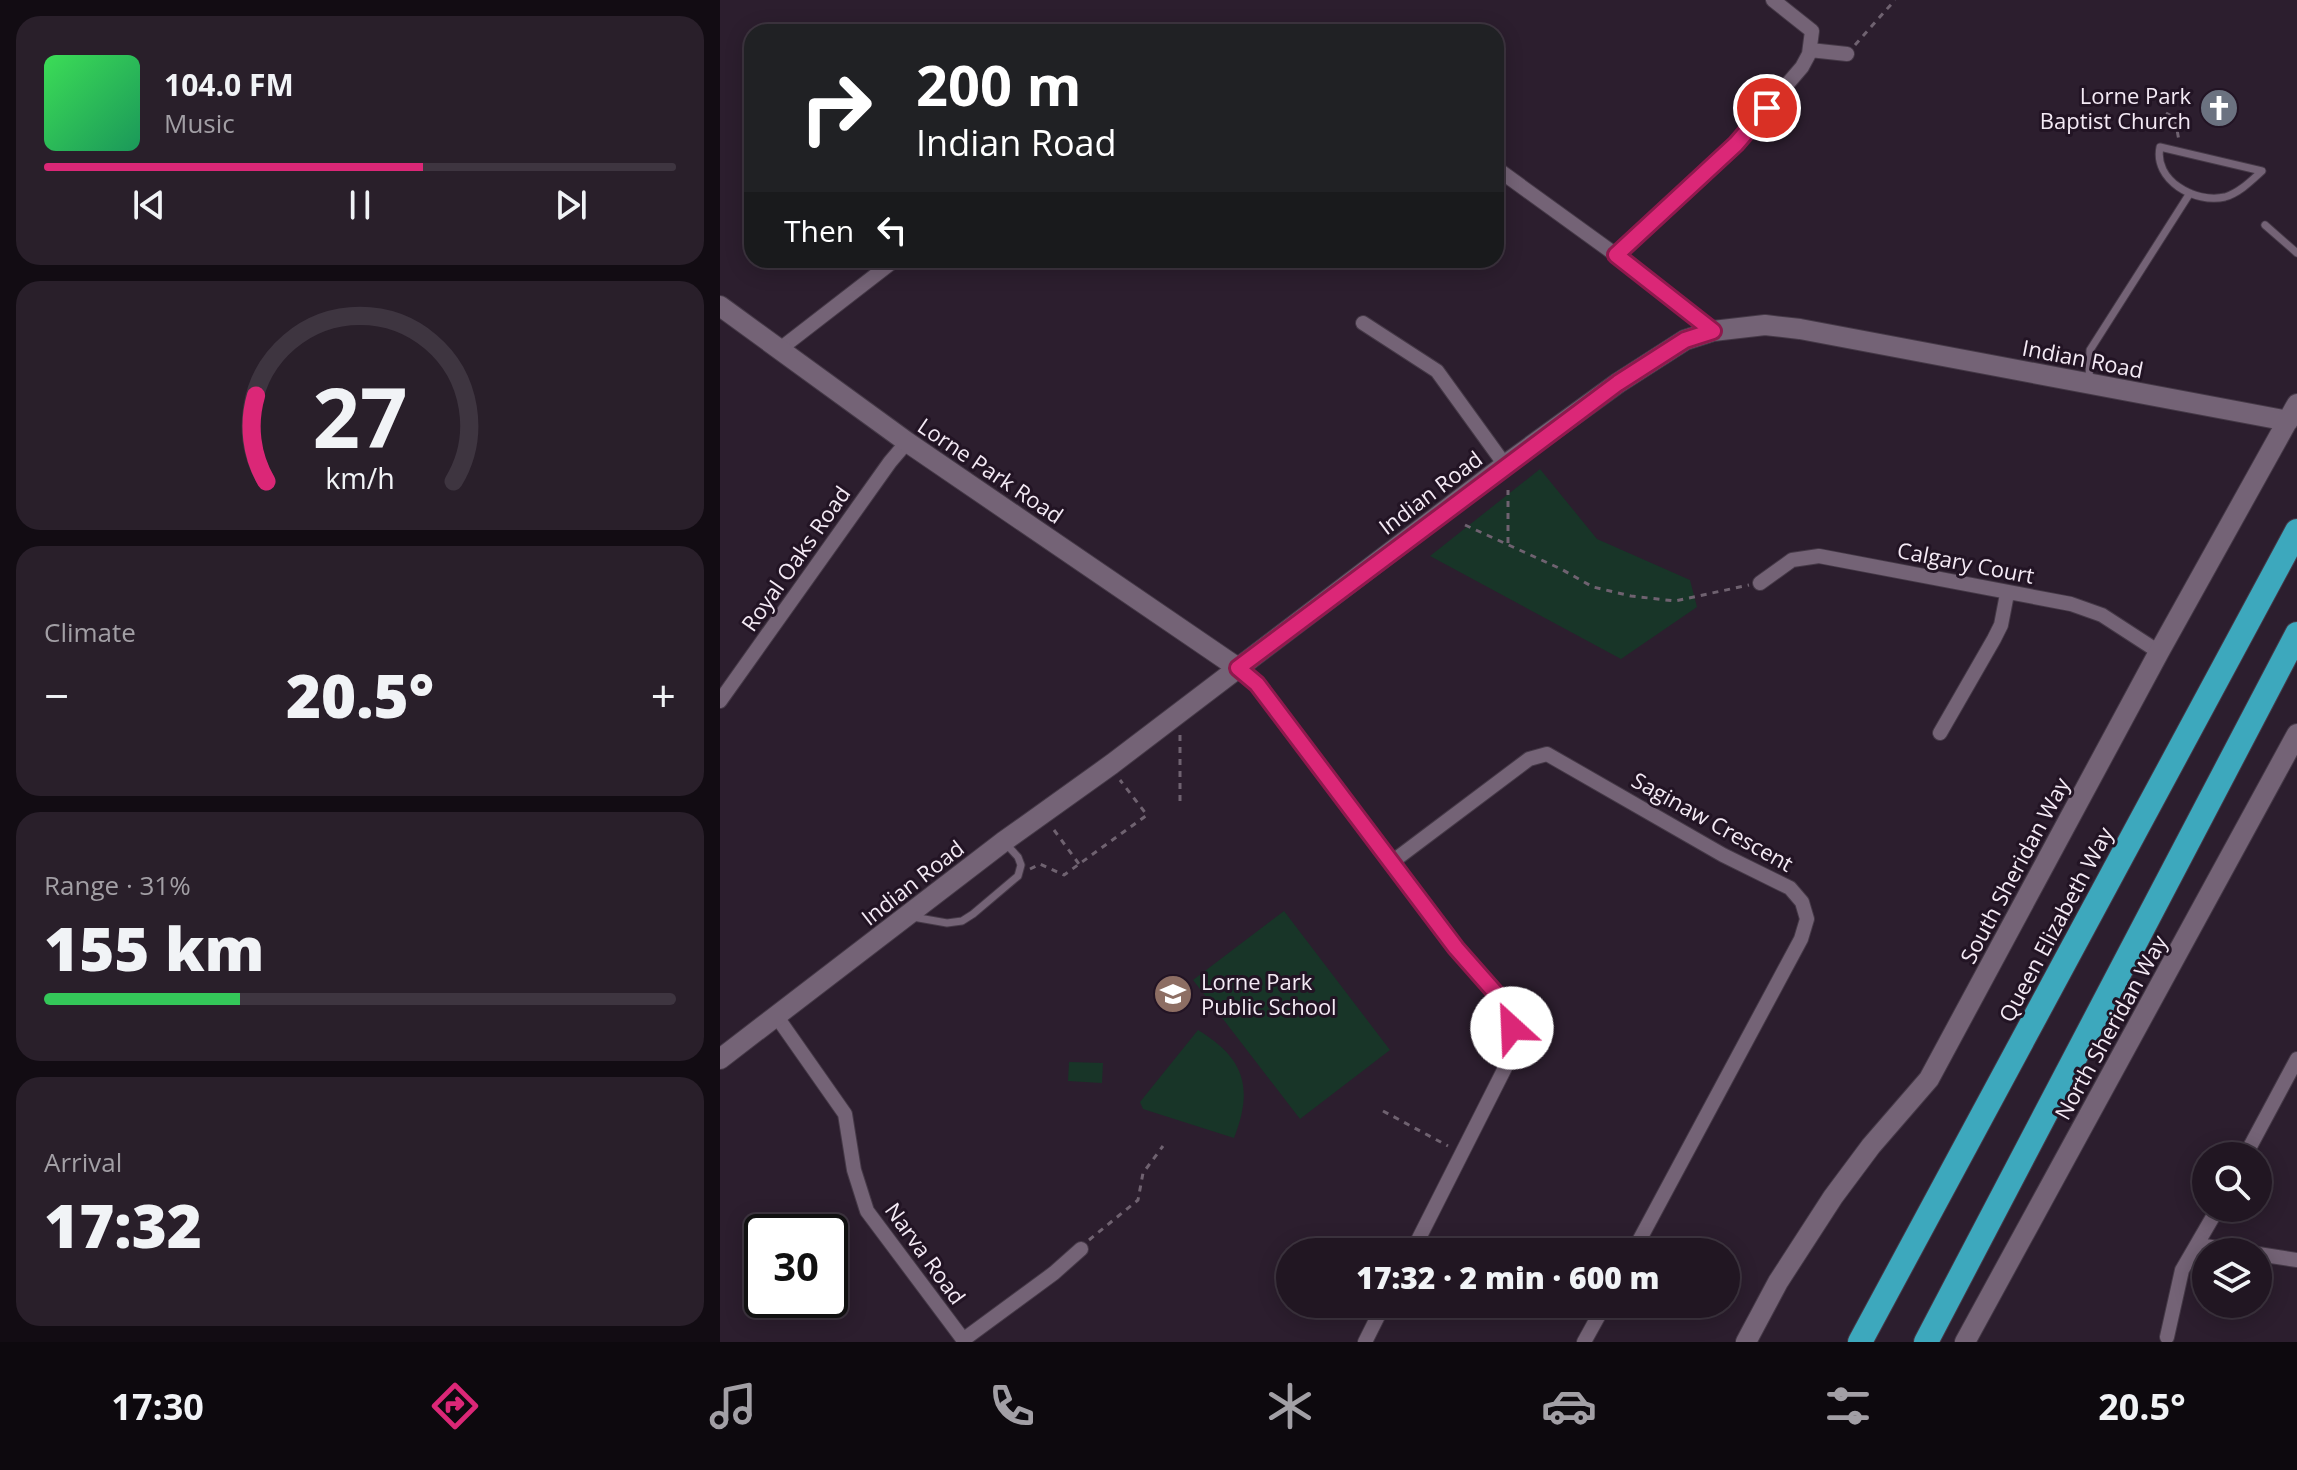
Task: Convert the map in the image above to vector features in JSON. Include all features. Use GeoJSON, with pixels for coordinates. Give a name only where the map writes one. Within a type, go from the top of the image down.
{"type":"FeatureCollection","features":[{"type":"Feature","properties":{"kind":"highway","name":"Queen Elizabeth Way"},"geometry":{"type":"LineString","coordinates":[[1860,1342],[2297,531]]}},
{"type":"Feature","properties":{"kind":"highway"},"geometry":{"type":"LineString","coordinates":[[1926,1342],[2297,634]]}},
{"type":"Feature","properties":{"kind":"street"},"geometry":{"type":"LineString","coordinates":[[1616,255],[1736,144],[1802,67],[1810,50],[1812,31],[1773,0]]}},
{"type":"Feature","properties":{"kind":"street"},"geometry":{"type":"LineString","coordinates":[[1810,50],[1847,54]]}},
{"type":"Feature","properties":{"kind":"street"},"geometry":{"type":"LineString","coordinates":[[1504,174],[1616,255],[1713,331]]}},
{"type":"Feature","properties":{"kind":"street"},"geometry":{"type":"LineString","coordinates":[[780,349],[885,268]]}},
{"type":"Feature","properties":{"kind":"street","name":"Lorne Park Road"},"geometry":{"type":"LineString","coordinates":[[720,306],[907,442],[1238,668]]}},
{"type":"Feature","properties":{"kind":"street"},"geometry":{"type":"LineString","coordinates":[[1363,323],[1437,371],[1505,465]]}},
{"type":"Feature","properties":{"kind":"street","name":"Indian Road"},"geometry":{"type":"LineString","coordinates":[[720,1059],[1505,465],[1618,383],[1685,340],[1713,331],[1765,325],[1800,329],[2089,383],[2292,412]]}},
{"type":"Feature","properties":{"kind":"street","name":"South Sheridan Way"},"geometry":{"type":"LineString","coordinates":[[1746,1342],[1778,1282],[1833,1197],[1871,1146],[1929,1079],[2292,412]]}},
{"type":"Feature","properties":{"kind":"street","name":"Royal Oaks Road"},"geometry":{"type":"LineString","coordinates":[[720,701],[907,442]]}},
{"type":"Feature","properties":{"kind":"street","name":"Calgary Court"},"geometry":{"type":"LineString","coordinates":[[1760,583],[1792,560],[1819,556],[2071,604],[2102,615],[2159,652]]}},
{"type":"Feature","properties":{"kind":"street"},"geometry":{"type":"LineString","coordinates":[[1940,733],[2001,625],[2007,594]]}},
{"type":"Feature","properties":{"kind":"street"},"geometry":{"type":"LineString","coordinates":[[1238,668],[1257,684],[1456,948],[1500,998],[1512,1028],[1515,1044],[1510,1058],[1419,1238]]}},
{"type":"Feature","properties":{"kind":"street","name":"North Sheridan Way"},"geometry":{"type":"LineString","coordinates":[[1965,1342],[2297,734]]}},
{"type":"Feature","properties":{"kind":"street","name":"Saginaw Crescent"},"geometry":{"type":"LineString","coordinates":[[1392,862],[1529,759],[1547,754],[1723,855],[1790,888],[1802,902],[1807,919],[1801,939],[1641,1238]]}},
{"type":"Feature","properties":{"kind":"street","name":"Narva Road"},"geometry":{"type":"LineString","coordinates":[[777,1017],[845,1114],[854,1170],[867,1211],[964,1341]]}},
{"type":"Feature","properties":{"kind":"street"},"geometry":{"type":"LineString","coordinates":[[2253,1142],[2297,1059]]}},
{"type":"Feature","properties":{"kind":"street"},"geometry":{"type":"LineString","coordinates":[[964,1341],[1081,1249]]}},
{"type":"Feature","properties":{"kind":"street"},"geometry":{"type":"LineString","coordinates":[[2167,1337],[2182,1270],[2192,1254]]}},
{"type":"Feature","properties":{"kind":"street"},"geometry":{"type":"LineString","coordinates":[[2272,1256],[2297,1260]]}},
{"type":"Feature","properties":{"kind":"street"},"geometry":{"type":"LineString","coordinates":[[1365,1342],[1377,1318]]}},
{"type":"Feature","properties":{"kind":"street"},"geometry":{"type":"LineString","coordinates":[[1584,1342],[1597,1318]]}},
{"type":"Feature","properties":{"kind":"lane"},"geometry":{"type":"LineString","coordinates":[[2160,147],[2262,171],[2245,187],[2225,197],[2203,197],[2190,193],[2174,184],[2160,166],[2160,147]]}},
{"type":"Feature","properties":{"kind":"lane"},"geometry":{"type":"LineString","coordinates":[[2089,383],[2090,350],[2190,193]]}},
{"type":"Feature","properties":{"kind":"lane"},"geometry":{"type":"LineString","coordinates":[[2265,225],[2297,253]]}},
{"type":"Feature","properties":{"kind":"lane"},"geometry":{"type":"LineString","coordinates":[[907,916],[947,923],[962,921],[1018,876],[1021,865],[1018,857],[1003,842]]}},
{"type":"Feature","properties":{"kind":"path"},"geometry":{"type":"LineString","coordinates":[[1847,54],[1895,0]]}},
{"type":"Feature","properties":{"kind":"path"},"geometry":{"type":"LineString","coordinates":[[2166,113],[2175,118],[2181,152]]}},
{"type":"Feature","properties":{"kind":"path"},"geometry":{"type":"LineString","coordinates":[[1508,490],[1508,543]]}},
{"type":"Feature","properties":{"kind":"path"},"geometry":{"type":"LineString","coordinates":[[1465,525],[1508,543],[1593,587],[1631,596],[1675,601],[1760,583]]}},
{"type":"Feature","properties":{"kind":"path"},"geometry":{"type":"LineString","coordinates":[[1180,735],[1180,801]]}},
{"type":"Feature","properties":{"kind":"path"},"geometry":{"type":"LineString","coordinates":[[1018,876],[1040,864],[1064,875],[1147,815],[1120,780]]}},
{"type":"Feature","properties":{"kind":"path"},"geometry":{"type":"LineString","coordinates":[[1054,830],[1079,864]]}},
{"type":"Feature","properties":{"kind":"path"},"geometry":{"type":"LineString","coordinates":[[1383,1111],[1462,1154]]}},
{"type":"Feature","properties":{"kind":"path"},"geometry":{"type":"LineString","coordinates":[[1081,1249],[1095,1233],[1138,1200],[1143,1173],[1163,1146]]}},
{"type":"Feature","properties":{"kind":"green space"},"geometry":{"type":"Polygon","coordinates":[[[1540,469],[1597,539],[1690,580],[1697,607],[1621,659],[1430,556],[1540,469]]]}},
{"type":"Feature","properties":{"kind":"green space"},"geometry":{"type":"Polygon","coordinates":[[[1284,911],[1390,1050],[1300,1119],[1193,980],[1284,911]]]}},
{"type":"Feature","properties":{"kind":"green space"},"geometry":{"type":"Polygon","coordinates":[[[1198,1030],[1226,1052],[1241,1075],[1243,1104],[1234,1138],[1143,1109],[1140,1102],[1198,1030]]]}},
{"type":"Feature","properties":{"kind":"green space"},"geometry":{"type":"Polygon","coordinates":[[[1069,1062],[1103,1063],[1102,1083],[1068,1081],[1069,1062]]]}},
{"type":"Feature","properties":{"kind":"place","name":"Lorne Park Baptist Church"},"geometry":{"type":"Point","coordinates":[2219,108]}},
{"type":"Feature","properties":{"kind":"place","name":"Lorne Park Public School"},"geometry":{"type":"Point","coordinates":[1173,994]}},
{"type":"Feature","properties":{"kind":"route"},"geometry":{"type":"LineString","coordinates":[[1512,1028],[1500,998],[1456,948],[1257,684],[1238,668],[1618,383],[1685,340],[1713,331],[1616,255],[1736,144],[1767,108]]}}]}
